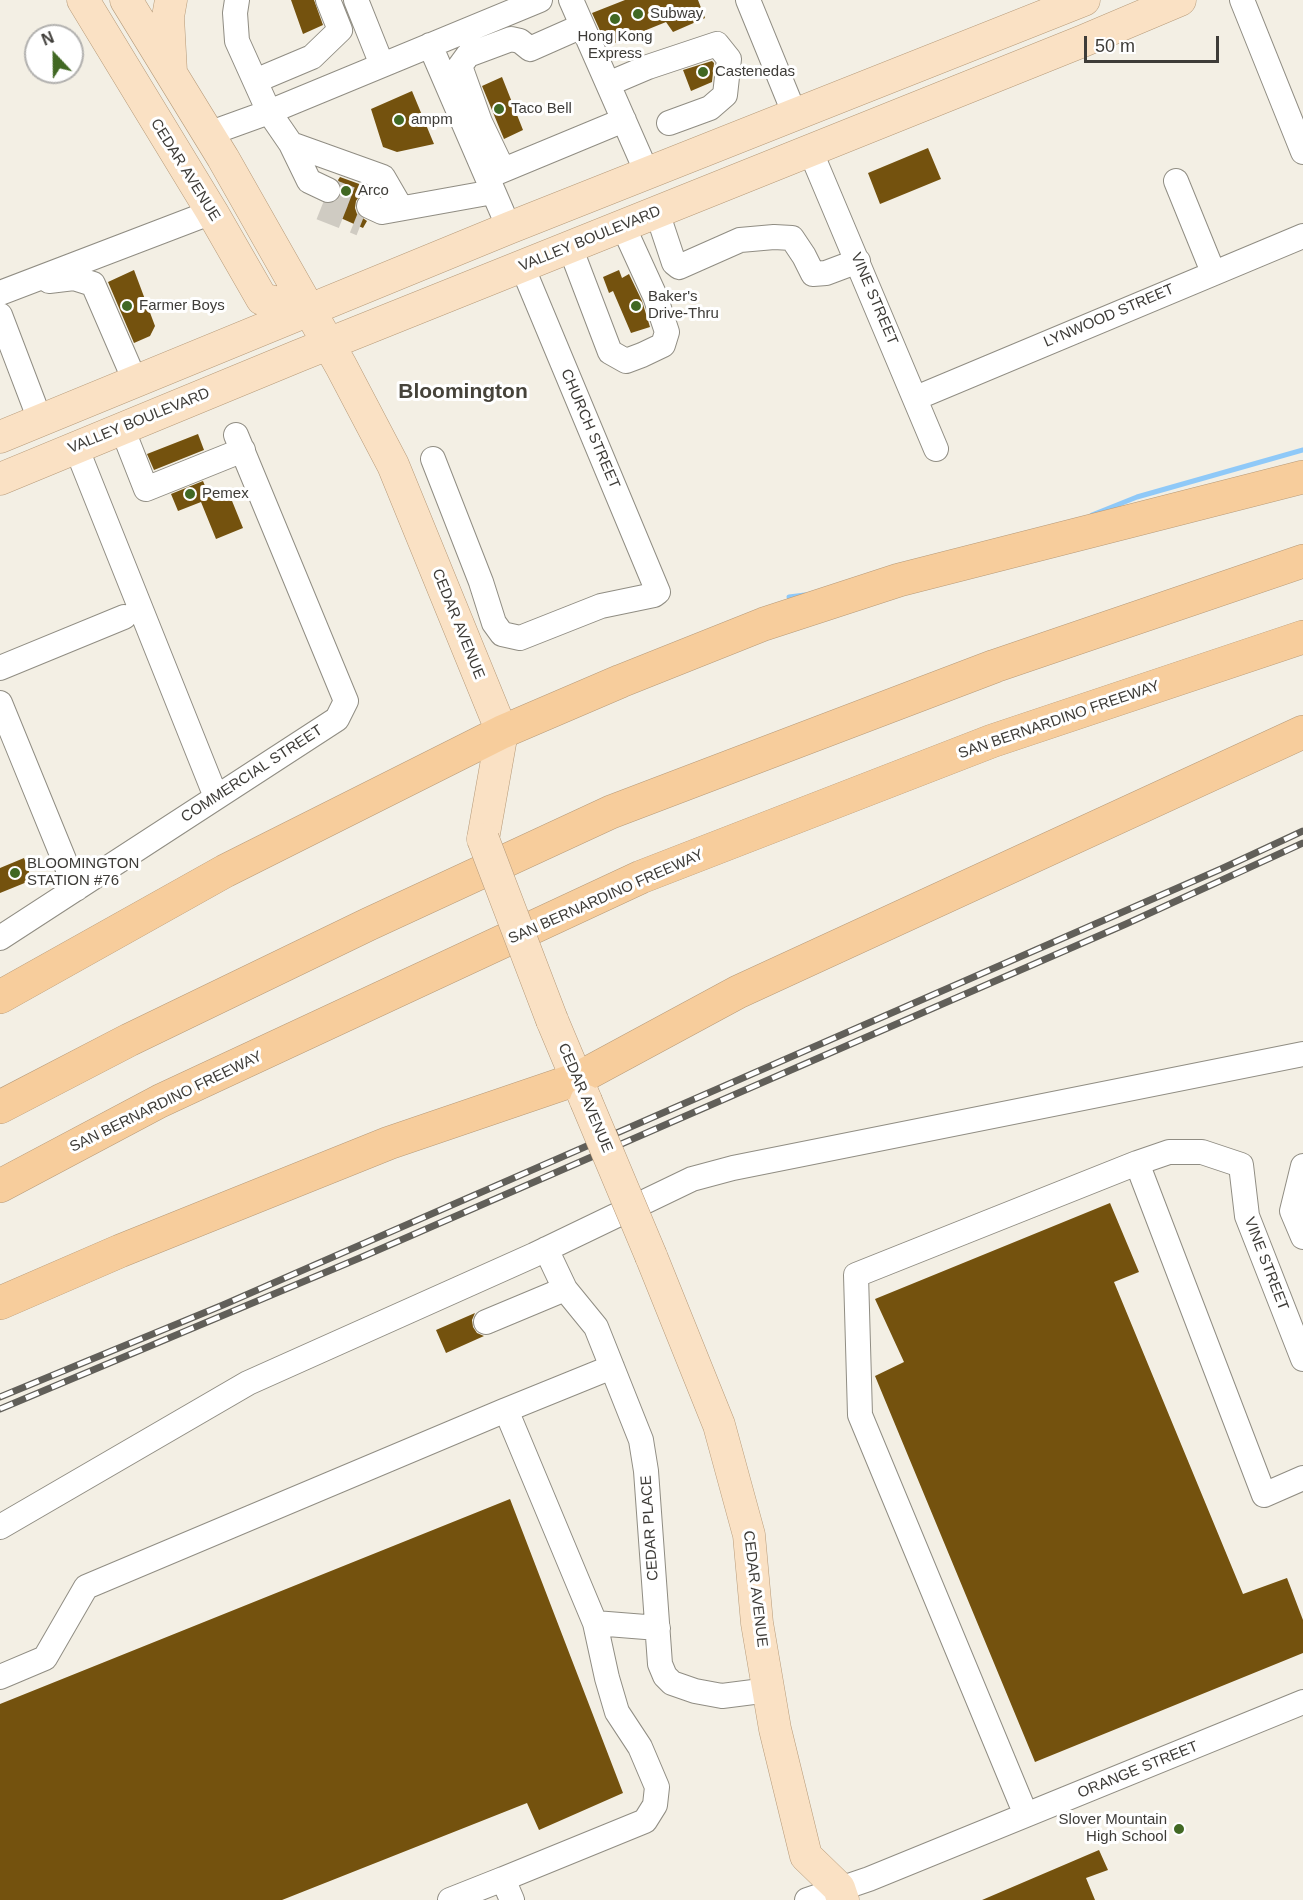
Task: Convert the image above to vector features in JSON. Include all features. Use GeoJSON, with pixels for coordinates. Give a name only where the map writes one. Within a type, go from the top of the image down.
{"type":"FeatureCollection","features":[{"type":"Feature","properties":{"kind":"highway"},"geometry":{"type":"LineString","coordinates":[[0,997],[225,871],[502,732],[621,681],[764,624],[899,580],[1303,477]]}},
{"type":"Feature","properties":{"kind":"highway"},"geometry":{"type":"LineString","coordinates":[[0,1107],[129,1040],[348,934],[611,812],[995,666],[1303,561]]}},
{"type":"Feature","properties":{"kind":"highway","name":"SAN BERNARDINO FREEWAY"},"geometry":{"type":"LineString","coordinates":[[0,1186],[160,1101],[641,878],[992,741],[1303,638]]}},
{"type":"Feature","properties":{"kind":"highway"},"geometry":{"type":"LineString","coordinates":[[0,1303],[120,1251],[389,1143],[581,1090],[738,992],[1303,732]]}},
{"type":"Feature","properties":{"kind":"main road","name":"CEDAR AVENUE"},"geometry":{"type":"LineString","coordinates":[[83,0],[262,299],[308,310]]}},
{"type":"Feature","properties":{"kind":"main road","name":"CEDAR AVENUE"},"geometry":{"type":"LineString","coordinates":[[126,0],[208,134],[328,344],[393,465],[502,732],[483,839],[552,1020],[719,1425],[749,1534],[757,1623],[775,1729],[806,1856],[841,1894]]}},
{"type":"Feature","properties":{"kind":"main road"},"geometry":{"type":"LineString","coordinates":[[171,0],[168,17],[171,76]]}},
{"type":"Feature","properties":{"kind":"main road"},"geometry":{"type":"LineString","coordinates":[[0,437],[508,228],[795,115],[1047,7],[1084,0]]}},
{"type":"Feature","properties":{"kind":"main road","name":"VALLEY BOULEVARD"},"geometry":{"type":"LineString","coordinates":[[0,479],[1180,0]]}},
{"type":"Feature","properties":{"kind":"street"},"geometry":{"type":"LineString","coordinates":[[237,0],[235,13],[237,41],[268,112],[323,189]]}},
{"type":"Feature","properties":{"kind":"street"},"geometry":{"type":"LineString","coordinates":[[255,81],[312,57],[340,30],[328,0]]}},
{"type":"Feature","properties":{"kind":"street"},"geometry":{"type":"LineString","coordinates":[[356,0],[382,65]]}},
{"type":"Feature","properties":{"kind":"street"},"geometry":{"type":"LineString","coordinates":[[208,134],[268,112],[540,0]]}},
{"type":"Feature","properties":{"kind":"street"},"geometry":{"type":"LineString","coordinates":[[571,0],[647,173]]}},
{"type":"Feature","properties":{"kind":"street"},"geometry":{"type":"LineString","coordinates":[[747,0],[795,115]]}},
{"type":"Feature","properties":{"kind":"street"},"geometry":{"type":"LineString","coordinates":[[1242,0],[1303,152]]}},
{"type":"Feature","properties":{"kind":"street"},"geometry":{"type":"LineString","coordinates":[[508,228],[480,122],[460,66],[468,55],[512,39],[520,41],[530,49],[582,26]]}},
{"type":"Feature","properties":{"kind":"street"},"geometry":{"type":"LineString","coordinates":[[608,84],[648,67],[717,44],[729,59],[725,95],[710,108],[669,123]]}},
{"type":"Feature","properties":{"kind":"street"},"geometry":{"type":"LineString","coordinates":[[430,45],[494,179]]}},
{"type":"Feature","properties":{"kind":"street"},"geometry":{"type":"LineString","coordinates":[[291,144],[383,177],[377,209],[494,179],[624,120]]}},
{"type":"Feature","properties":{"kind":"street","name":"VINE STREET"},"geometry":{"type":"LineString","coordinates":[[810,150],[936,449]]}},
{"type":"Feature","properties":{"kind":"street"},"geometry":{"type":"LineString","coordinates":[[1176,181],[1213,272]]}},
{"type":"Feature","properties":{"kind":"street"},"geometry":{"type":"LineString","coordinates":[[0,293],[212,212]]}},
{"type":"Feature","properties":{"kind":"street"},"geometry":{"type":"LineString","coordinates":[[657,212],[674,263],[679,267],[740,240],[774,237],[792,238],[813,274],[826,273],[858,261]]}},
{"type":"Feature","properties":{"kind":"street"},"geometry":{"type":"LineString","coordinates":[[570,247],[610,351],[626,361],[663,345],[667,332],[655,296],[623,226]]}},
{"type":"Feature","properties":{"kind":"street","name":"LYNWOOD STREET"},"geometry":{"type":"LineString","coordinates":[[916,398],[1303,236]]}},
{"type":"Feature","properties":{"kind":"street","name":"CHURCH STREET"},"geometry":{"type":"LineString","coordinates":[[433,459],[494,622],[502,634],[520,638],[601,606],[658,592],[522,266]]}},
{"type":"Feature","properties":{"kind":"street"},"geometry":{"type":"LineString","coordinates":[[38,278],[53,281],[74,278],[93,285],[135,381]]}},
{"type":"Feature","properties":{"kind":"street"},"geometry":{"type":"LineString","coordinates":[[0,315],[40,420]]}},
{"type":"Feature","properties":{"kind":"street","name":"COMMERCIAL STREET"},"geometry":{"type":"LineString","coordinates":[[0,938],[337,719],[346,701],[240,442],[146,489],[122,428]]}},
{"type":"Feature","properties":{"kind":"street"},"geometry":{"type":"LineString","coordinates":[[76,447],[216,797]]}},
{"type":"Feature","properties":{"kind":"street"},"geometry":{"type":"LineString","coordinates":[[0,668],[124,617]]}},
{"type":"Feature","properties":{"kind":"street"},"geometry":{"type":"LineString","coordinates":[[0,703],[76,889]]}},
{"type":"Feature","properties":{"kind":"street"},"geometry":{"type":"LineString","coordinates":[[0,1527],[248,1383],[546,1249],[692,1179],[733,1168],[1303,1054]]}},
{"type":"Feature","properties":{"kind":"street","name":"VINE STREET"},"geometry":{"type":"LineString","coordinates":[[1137,1163],[1170,1152],[1202,1152],[1241,1165],[1247,1216],[1303,1359]]}},
{"type":"Feature","properties":{"kind":"street"},"geometry":{"type":"LineString","coordinates":[[1026,1815],[860,1415],[856,1275],[1137,1163],[1264,1495],[1303,1478]]}},
{"type":"Feature","properties":{"kind":"street"},"geometry":{"type":"LineString","coordinates":[[1303,1166],[1292,1211],[1303,1237]]}},
{"type":"Feature","properties":{"kind":"street","name":"CEDAR PLACE"},"geometry":{"type":"LineString","coordinates":[[546,1249],[565,1289],[596,1327],[641,1440],[646,1471],[660,1664],[664,1676],[672,1683],[695,1691],[722,1695],[769,1690]]}},
{"type":"Feature","properties":{"kind":"street"},"geometry":{"type":"LineString","coordinates":[[486,1322],[565,1289]]}},
{"type":"Feature","properties":{"kind":"street"},"geometry":{"type":"LineString","coordinates":[[0,1677],[45,1658],[86,1587],[612,1367]]}},
{"type":"Feature","properties":{"kind":"street"},"geometry":{"type":"LineString","coordinates":[[450,1900],[507,1889],[645,1821],[655,1805],[657,1787],[640,1747],[617,1712],[595,1623],[506,1410]]}},
{"type":"Feature","properties":{"kind":"street"},"geometry":{"type":"LineString","coordinates":[[595,1623],[658,1628]]}},
{"type":"Feature","properties":{"kind":"street","name":"ORANGE STREET"},"geometry":{"type":"LineString","coordinates":[[807,1900],[841,1894],[869,1879],[1303,1702]]}},
{"type":"Feature","properties":{"kind":"building"},"geometry":{"type":"Polygon","coordinates":[[[291,0],[314,0],[323,25],[303,34],[291,0]]]}},
{"type":"Feature","properties":{"kind":"building"},"geometry":{"type":"Polygon","coordinates":[[[625,0],[698,0],[705,18],[673,32],[666,22],[607,46],[592,13],[625,0]]]}},
{"type":"Feature","properties":{"kind":"building","name":"Castenedas"},"geometry":{"type":"Polygon","coordinates":[[[712,61],[714,63],[712,82],[691,91],[683,70],[712,61]]]}},
{"type":"Feature","properties":{"kind":"building","name":"Taco Bell"},"geometry":{"type":"Polygon","coordinates":[[[502,77],[523,130],[504,139],[482,86],[502,77]]]}},
{"type":"Feature","properties":{"kind":"building","name":"ampm"},"geometry":{"type":"Polygon","coordinates":[[[412,91],[434,144],[397,152],[383,147],[371,109],[412,91]]]}},
{"type":"Feature","properties":{"kind":"building"},"geometry":{"type":"Polygon","coordinates":[[[928,148],[941,179],[880,204],[868,173],[928,148]]]}},
{"type":"Feature","properties":{"kind":"building"},"geometry":{"type":"Polygon","coordinates":[[[340,177],[373,189],[376,194],[367,192],[360,195],[356,201],[357,214],[367,221],[363,228],[325,211],[328,204],[336,202],[341,196],[342,188],[338,180],[340,177]]]}},
{"type":"Feature","properties":{"kind":"building","name":"Farmer Boys"},"geometry":{"type":"Polygon","coordinates":[[[134,270],[155,326],[150,336],[134,343],[108,282],[134,270]]]}},
{"type":"Feature","properties":{"kind":"building","name":"Baker's Drive-Thru"},"geometry":{"type":"Polygon","coordinates":[[[619,270],[622,278],[629,274],[642,301],[650,327],[631,333],[613,291],[609,293],[603,277],[619,270]]]}},
{"type":"Feature","properties":{"kind":"building"},"geometry":{"type":"Polygon","coordinates":[[[198,434],[204,450],[154,470],[147,454],[198,434]]]}},
{"type":"Feature","properties":{"kind":"building"},"geometry":{"type":"Polygon","coordinates":[[[203,481],[210,498],[228,491],[243,528],[216,539],[201,502],[178,511],[171,494],[203,481]]]}},
{"type":"Feature","properties":{"kind":"building","name":"BLOOMINGTON STATION #76"},"geometry":{"type":"Polygon","coordinates":[[[24,858],[32,880],[0,893],[0,868],[24,858]]]}},
{"type":"Feature","properties":{"kind":"building"},"geometry":{"type":"Polygon","coordinates":[[[1110,1203],[1139,1272],[1114,1282],[1243,1594],[1287,1578],[1303,1620],[1303,1653],[1035,1762],[875,1376],[904,1362],[875,1299],[1110,1203]]]}},
{"type":"Feature","properties":{"kind":"building"},"geometry":{"type":"Polygon","coordinates":[[[475,1313],[472,1320],[473,1327],[477,1333],[484,1336],[446,1353],[436,1330],[475,1313]]]}},
{"type":"Feature","properties":{"kind":"building"},"geometry":{"type":"Polygon","coordinates":[[[510,1499],[623,1793],[539,1830],[527,1803],[282,1900],[0,1900],[0,1704],[510,1499]]]}},
{"type":"Feature","properties":{"kind":"building"},"geometry":{"type":"Polygon","coordinates":[[[1099,1850],[1108,1870],[1086,1878],[1095,1900],[982,1900],[1099,1850]]]}},
{"type":"Feature","properties":{"kind":"waterway"},"geometry":{"type":"LineString","coordinates":[[1092,515],[1137,497],[1303,450]]}},
{"type":"Feature","properties":{"kind":"waterway"},"geometry":{"type":"LineString","coordinates":[[789,597],[805,595]]}},
{"type":"Feature","properties":{"kind":"tunnel"},"geometry":{"type":"LineString","coordinates":[[328,190],[369,206]]}},
{"type":"Feature","properties":{"kind":"tunnel"},"geometry":{"type":"LineString","coordinates":[[321,208],[361,224]]}},
{"type":"Feature","properties":{"kind":"railway"},"geometry":{"type":"LineString","coordinates":[[0,1397],[223,1305],[1221,869],[1303,831]]}},
{"type":"Feature","properties":{"kind":"railway"},"geometry":{"type":"LineString","coordinates":[[0,1409],[362,1257],[1126,924],[1303,843]]}},
{"type":"Feature","properties":{"kind":"place","name":"Subway"},"geometry":{"type":"Point","coordinates":[638,14]}},
{"type":"Feature","properties":{"kind":"place","name":"Hong Kong Express"},"geometry":{"type":"Point","coordinates":[615,19]}},
{"type":"Feature","properties":{"kind":"place","name":"Castenedas"},"geometry":{"type":"Point","coordinates":[703,72]}},
{"type":"Feature","properties":{"kind":"place","name":"Taco Bell"},"geometry":{"type":"Point","coordinates":[499,109]}},
{"type":"Feature","properties":{"kind":"place","name":"ampm"},"geometry":{"type":"Point","coordinates":[399,120]}},
{"type":"Feature","properties":{"kind":"place","name":"Arco"},"geometry":{"type":"Point","coordinates":[346,191]}},
{"type":"Feature","properties":{"kind":"place","name":"Farmer Boys"},"geometry":{"type":"Point","coordinates":[127,306]}},
{"type":"Feature","properties":{"kind":"place","name":"Baker's Drive-Thru"},"geometry":{"type":"Point","coordinates":[636,306]}},
{"type":"Feature","properties":{"kind":"place","name":"Pemex"},"geometry":{"type":"Point","coordinates":[190,494]}},
{"type":"Feature","properties":{"kind":"place","name":"BLOOMINGTON STATION #76"},"geometry":{"type":"Point","coordinates":[15,873]}},
{"type":"Feature","properties":{"kind":"place","name":"Slover Mountain High School"},"geometry":{"type":"Point","coordinates":[1179,1829]}},
{"type":"Feature","properties":{"kind":"district","name":"Bloomington"},"geometry":{"type":"Point","coordinates":[463,392]}}]}
